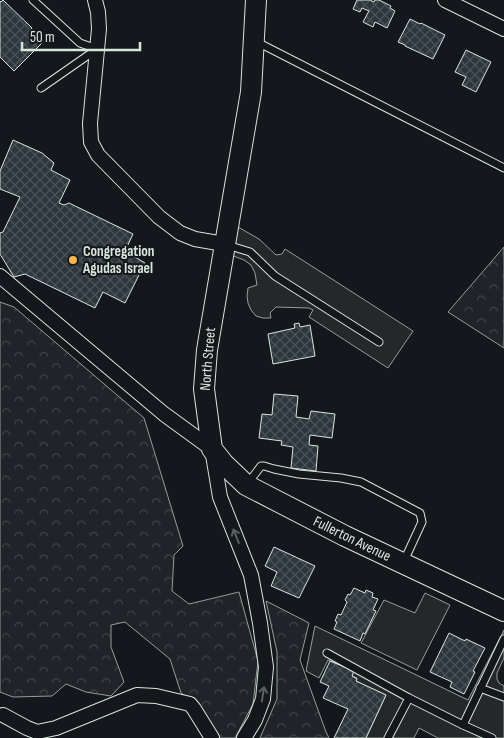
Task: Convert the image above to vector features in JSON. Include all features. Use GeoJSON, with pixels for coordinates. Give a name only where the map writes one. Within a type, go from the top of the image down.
{"type":"FeatureCollection","features":[{"type":"Feature","properties":{"kind":"street"},"geometry":{"type":"LineString","coordinates":[[94,0],[98,12],[99,29],[90,123],[91,142],[98,155],[158,217],[180,233],[195,239],[224,244]]}},
{"type":"Feature","properties":{"kind":"street","name":"North Street"},"geometry":{"type":"LineString","coordinates":[[244,738],[255,720],[263,699],[266,667],[251,575],[220,497],[204,389],[207,350],[251,92],[256,0]]}},
{"type":"Feature","properties":{"kind":"street"},"geometry":{"type":"LineString","coordinates":[[444,0],[504,29]]}},
{"type":"Feature","properties":{"kind":"street"},"geometry":{"type":"LineString","coordinates":[[0,276],[164,414],[212,449]]}},
{"type":"Feature","properties":{"kind":"street","name":"Fullerton Avenue"},"geometry":{"type":"LineString","coordinates":[[212,449],[224,464],[246,485],[345,536],[504,611]]}},
{"type":"Feature","properties":{"kind":"street"},"geometry":{"type":"LineString","coordinates":[[3,715],[37,732],[56,728],[137,695],[156,696],[190,704],[212,738]]}},
{"type":"Feature","properties":{"kind":"lane"},"geometry":{"type":"LineString","coordinates":[[33,0],[80,43],[97,48]]}},
{"type":"Feature","properties":{"kind":"lane"},"geometry":{"type":"LineString","coordinates":[[254,40],[504,168]]}},
{"type":"Feature","properties":{"kind":"lane"},"geometry":{"type":"LineString","coordinates":[[41,88],[97,48]]}},
{"type":"Feature","properties":{"kind":"lane"},"geometry":{"type":"LineString","coordinates":[[224,244],[250,252],[275,276],[379,342]]}},
{"type":"Feature","properties":{"kind":"lane"},"geometry":{"type":"LineString","coordinates":[[246,485],[261,466],[299,474],[362,482],[420,513],[422,522],[403,564]]}},
{"type":"Feature","properties":{"kind":"lane"},"geometry":{"type":"LineString","coordinates":[[463,724],[504,639]]}},
{"type":"Feature","properties":{"kind":"lane"},"geometry":{"type":"LineString","coordinates":[[327,653],[409,698],[492,738]]}},
{"type":"Feature","properties":{"kind":"lane"},"geometry":{"type":"LineString","coordinates":[[480,688],[504,697]]}},
{"type":"Feature","properties":{"kind":"lane"},"geometry":{"type":"LineString","coordinates":[[388,738],[409,698]]}},
{"type":"Feature","properties":{"kind":"green space"},"geometry":{"type":"Polygon","coordinates":[[[504,247],[504,348],[448,312],[504,247]]]}},
{"type":"Feature","properties":{"kind":"green space"},"geometry":{"type":"Polygon","coordinates":[[[0,302],[14,307],[144,418],[183,546],[174,555],[172,591],[189,604],[239,592],[258,661],[253,704],[235,738],[218,738],[195,702],[181,693],[170,659],[125,622],[111,625],[111,647],[124,682],[111,696],[86,692],[66,684],[52,696],[13,697],[0,692],[0,302]]]}},
{"type":"Feature","properties":{"kind":"green space"},"geometry":{"type":"Polygon","coordinates":[[[266,601],[309,623],[300,660],[329,738],[260,738],[277,699],[277,652],[266,601]]]}},
{"type":"Feature","properties":{"kind":"shaded area"},"geometry":{"type":"Polygon","coordinates":[[[238,227],[259,239],[276,255],[282,254],[285,249],[413,331],[388,368],[309,317],[313,310],[309,308],[276,307],[270,313],[271,318],[256,316],[251,310],[247,296],[248,288],[257,285],[255,273],[251,265],[231,255],[238,227]]]}},
{"type":"Feature","properties":{"kind":"shaded area"},"geometry":{"type":"Polygon","coordinates":[[[425,593],[450,605],[417,670],[361,643],[384,600],[415,613],[425,593]]]}},
{"type":"Feature","properties":{"kind":"shaded area"},"geometry":{"type":"Polygon","coordinates":[[[315,626],[468,700],[504,630],[504,658],[497,673],[497,679],[504,686],[504,738],[438,738],[419,728],[414,738],[366,738],[386,695],[356,681],[357,678],[352,676],[353,671],[328,660],[319,678],[306,671],[315,626]]]}},
{"type":"Feature","properties":{"kind":"building"},"geometry":{"type":"Polygon","coordinates":[[[3,0],[32,28],[30,31],[42,43],[14,71],[0,57],[0,1],[3,0]]]}},
{"type":"Feature","properties":{"kind":"building"},"geometry":{"type":"Polygon","coordinates":[[[357,0],[370,0],[374,2],[379,0],[391,6],[390,8],[395,11],[387,28],[375,22],[373,27],[363,22],[369,11],[362,8],[360,12],[353,9],[357,0]]]}},
{"type":"Feature","properties":{"kind":"building"},"geometry":{"type":"Polygon","coordinates":[[[410,19],[445,35],[433,59],[398,42],[410,19]]]}},
{"type":"Feature","properties":{"kind":"building"},"geometry":{"type":"Polygon","coordinates":[[[466,50],[491,62],[476,92],[462,85],[466,77],[455,72],[466,50]]]}},
{"type":"Feature","properties":{"kind":"building"},"geometry":{"type":"Polygon","coordinates":[[[13,140],[42,153],[54,163],[51,170],[70,180],[59,203],[64,205],[69,203],[133,234],[125,251],[145,263],[125,303],[103,292],[95,308],[25,274],[14,277],[0,254],[0,233],[3,232],[20,197],[0,189],[0,171],[13,140]]]}},
{"type":"Feature","properties":{"kind":"building"},"geometry":{"type":"Polygon","coordinates":[[[299,323],[300,327],[310,325],[315,356],[273,364],[268,334],[295,328],[294,324],[299,323]]]}},
{"type":"Feature","properties":{"kind":"building"},"geometry":{"type":"Polygon","coordinates":[[[274,394],[298,396],[296,417],[309,419],[311,411],[335,414],[332,438],[310,435],[309,445],[318,446],[316,471],[291,468],[293,447],[281,445],[282,441],[259,438],[262,414],[272,415],[274,394]]]}},
{"type":"Feature","properties":{"kind":"building"},"geometry":{"type":"Polygon","coordinates":[[[274,547],[315,566],[299,598],[271,586],[277,572],[265,566],[274,547]]]}},
{"type":"Feature","properties":{"kind":"building"},"geometry":{"type":"Polygon","coordinates":[[[354,588],[365,593],[366,590],[373,593],[372,597],[378,599],[373,610],[376,611],[360,641],[334,629],[338,614],[341,615],[347,602],[345,600],[354,588]]]}},
{"type":"Feature","properties":{"kind":"building"},"geometry":{"type":"Polygon","coordinates":[[[449,633],[485,648],[464,694],[450,687],[452,682],[430,672],[449,633]]]}},
{"type":"Feature","properties":{"kind":"building"},"geometry":{"type":"Polygon","coordinates":[[[330,661],[354,671],[352,676],[357,679],[356,681],[386,695],[366,738],[334,738],[348,709],[323,698],[329,686],[320,682],[330,661]]]}},
{"type":"Feature","properties":{"kind":"place","name":"Congregation Agudas Israel"},"geometry":{"type":"Point","coordinates":[73,260]}}]}
